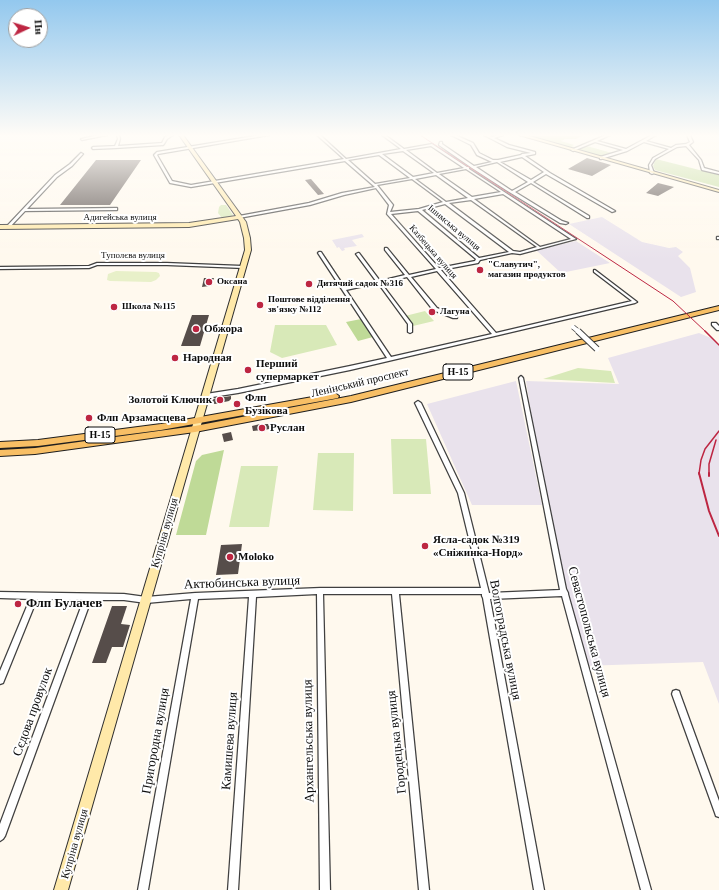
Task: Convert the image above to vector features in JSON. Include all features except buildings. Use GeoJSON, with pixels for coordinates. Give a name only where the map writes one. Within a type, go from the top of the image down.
{"type":"FeatureCollection","features":[{"type":"Feature","properties":{"kind":"main road","name":"Купріна вулиця"},"geometry":{"type":"LineString","coordinates":[[61,890],[206,396],[248,245],[246,228],[210,177]]}},
{"type":"Feature","properties":{"kind":"main road"},"geometry":{"type":"LineString","coordinates":[[665,177],[719,191]]}},
{"type":"Feature","properties":{"kind":"main road","name":"Адигейська вулиця"},"geometry":{"type":"LineString","coordinates":[[0,227],[189,225],[239,217]]}},
{"type":"Feature","properties":{"kind":"main road","name":"Ленінський проспект"},"geometry":{"type":"LineString","coordinates":[[0,445],[38,443],[155,428],[197,425],[348,393],[719,302]]}},
{"type":"Feature","properties":{"kind":"main road","name":"Ленінський проспект"},"geometry":{"type":"LineString","coordinates":[[0,453],[35,451],[351,399],[719,308]]}},
{"type":"Feature","properties":{"kind":"street"},"geometry":{"type":"LineString","coordinates":[[8,226],[56,177]]}},
{"type":"Feature","properties":{"kind":"street"},"geometry":{"type":"LineString","coordinates":[[168,177],[171,182],[191,186],[252,177]]}},
{"type":"Feature","properties":{"kind":"street"},"geometry":{"type":"LineString","coordinates":[[365,177],[376,186],[391,206],[388,213],[419,210],[445,203],[503,193]]}},
{"type":"Feature","properties":{"kind":"street"},"geometry":{"type":"LineString","coordinates":[[410,177],[512,252]]}},
{"type":"Feature","properties":{"kind":"street"},"geometry":{"type":"LineString","coordinates":[[239,217],[310,204],[413,177]]}},
{"type":"Feature","properties":{"kind":"street"},"geometry":{"type":"LineString","coordinates":[[441,177],[540,248]]}},
{"type":"Feature","properties":{"kind":"street"},"geometry":{"type":"LineString","coordinates":[[344,289],[477,262],[478,259],[512,252],[520,253],[574,240],[479,177]]}},
{"type":"Feature","properties":{"kind":"street"},"geometry":{"type":"LineString","coordinates":[[488,177],[561,222],[566,223]]}},
{"type":"Feature","properties":{"kind":"street"},"geometry":{"type":"LineString","coordinates":[[521,177],[588,217]]}},
{"type":"Feature","properties":{"kind":"street"},"geometry":{"type":"LineString","coordinates":[[513,192],[539,177]]}},
{"type":"Feature","properties":{"kind":"street"},"geometry":{"type":"LineString","coordinates":[[555,177],[613,211]]}},
{"type":"Feature","properties":{"kind":"street"},"geometry":{"type":"LineString","coordinates":[[25,210],[116,209]]}},
{"type":"Feature","properties":{"kind":"street","name":"Ішимська вулиця"},"geometry":{"type":"LineString","coordinates":[[419,210],[478,259]]}},
{"type":"Feature","properties":{"kind":"street","name":"Казбецька вулиця"},"geometry":{"type":"LineString","coordinates":[[388,213],[495,334]]}},
{"type":"Feature","properties":{"kind":"street"},"geometry":{"type":"LineString","coordinates":[[386,249],[435,309],[456,317]]}},
{"type":"Feature","properties":{"kind":"street"},"geometry":{"type":"LineString","coordinates":[[320,253],[390,359]]}},
{"type":"Feature","properties":{"kind":"street"},"geometry":{"type":"LineString","coordinates":[[358,254],[410,324],[410,332]]}},
{"type":"Feature","properties":{"kind":"street","name":"Туполєва вулиця"},"geometry":{"type":"LineString","coordinates":[[0,268],[89,268],[96,264],[167,264],[243,267]]}},
{"type":"Feature","properties":{"kind":"street"},"geometry":{"type":"LineString","coordinates":[[206,396],[238,391],[390,359],[635,302],[595,271]]}},
{"type":"Feature","properties":{"kind":"street"},"geometry":{"type":"LineString","coordinates":[[714,324],[719,329]]}},
{"type":"Feature","properties":{"kind":"street"},"geometry":{"type":"LineString","coordinates":[[573,327],[597,349]]}},
{"type":"Feature","properties":{"kind":"street","name":"Севастопольська вулиця"},"geometry":{"type":"LineString","coordinates":[[521,378],[565,593],[646,890]]}},
{"type":"Feature","properties":{"kind":"street","name":"Волгоградська вулиця"},"geometry":{"type":"LineString","coordinates":[[418,403],[460,493],[485,593],[539,890]]}},
{"type":"Feature","properties":{"kind":"street","name":"Актюбинська вулиця"},"geometry":{"type":"LineString","coordinates":[[0,595],[124,597],[146,600],[195,596],[320,591],[565,593]]}},
{"type":"Feature","properties":{"kind":"street","name":"Архангельська вулиця"},"geometry":{"type":"LineString","coordinates":[[320,591],[325,890]]}},
{"type":"Feature","properties":{"kind":"street","name":"Городецька вулиця"},"geometry":{"type":"LineString","coordinates":[[395,591],[424,890]]}},
{"type":"Feature","properties":{"kind":"street","name":"Камишева вулиця"},"geometry":{"type":"LineString","coordinates":[[233,890],[253,594]]}},
{"type":"Feature","properties":{"kind":"street"},"geometry":{"type":"LineString","coordinates":[[0,680],[4,662],[35,596]]}},
{"type":"Feature","properties":{"kind":"street","name":"Сєдова провулок"},"geometry":{"type":"LineString","coordinates":[[0,836],[88,596]]}},
{"type":"Feature","properties":{"kind":"street","name":"Пригородна вулиця"},"geometry":{"type":"LineString","coordinates":[[143,890],[195,596]]}},
{"type":"Feature","properties":{"kind":"street"},"geometry":{"type":"LineString","coordinates":[[676,694],[719,813]]}},
{"type":"Feature","properties":{"kind":"shaded area"},"geometry":{"type":"Polygon","coordinates":[[[602,217],[642,242],[669,248],[676,247],[683,252],[678,256],[690,268],[696,292],[681,297],[569,224],[602,217]]]}},
{"type":"Feature","properties":{"kind":"shaded area"},"geometry":{"type":"Polygon","coordinates":[[[362,234],[364,237],[352,240],[357,246],[344,248],[345,250],[342,251],[339,247],[337,248],[332,240],[362,234]]]}},
{"type":"Feature","properties":{"kind":"shaded area"},"geometry":{"type":"Polygon","coordinates":[[[576,241],[610,263],[561,273],[536,250],[576,241]]]}},
{"type":"Feature","properties":{"kind":"shaded area"},"geometry":{"type":"Polygon","coordinates":[[[699,333],[711,338],[719,346],[719,704],[703,662],[582,666],[546,506],[526,381],[619,384],[608,358],[699,333]]]}},
{"type":"Feature","properties":{"kind":"shaded area"},"geometry":{"type":"Polygon","coordinates":[[[516,381],[542,505],[472,505],[427,404],[516,381]]]}},
{"type":"Feature","properties":{"kind":"green space"},"geometry":{"type":"Polygon","coordinates":[[[680,177],[719,177],[719,187],[680,177]]]}},
{"type":"Feature","properties":{"kind":"green space"},"geometry":{"type":"Polygon","coordinates":[[[221,205],[226,205],[233,215],[229,218],[222,218],[218,213],[221,205]]]}},
{"type":"Feature","properties":{"kind":"green space"},"geometry":{"type":"Polygon","coordinates":[[[116,271],[156,272],[159,273],[160,276],[151,282],[107,280],[108,274],[116,271]]]}},
{"type":"Feature","properties":{"kind":"green space"},"geometry":{"type":"Polygon","coordinates":[[[425,311],[434,321],[413,326],[405,316],[425,311]]]}},
{"type":"Feature","properties":{"kind":"green space"},"geometry":{"type":"Polygon","coordinates":[[[361,319],[373,337],[358,341],[346,322],[361,319]]]}},
{"type":"Feature","properties":{"kind":"green space"},"geometry":{"type":"Polygon","coordinates":[[[275,325],[326,325],[337,345],[282,358],[270,352],[275,325]]]}},
{"type":"Feature","properties":{"kind":"green space"},"geometry":{"type":"Polygon","coordinates":[[[578,368],[611,371],[615,383],[543,379],[578,368]]]}},
{"type":"Feature","properties":{"kind":"green space"},"geometry":{"type":"Polygon","coordinates":[[[391,439],[426,439],[431,494],[393,494],[391,439]]]}},
{"type":"Feature","properties":{"kind":"green space"},"geometry":{"type":"Polygon","coordinates":[[[224,450],[206,535],[176,535],[196,461],[202,455],[224,450]]]}},
{"type":"Feature","properties":{"kind":"green space"},"geometry":{"type":"Polygon","coordinates":[[[318,453],[354,453],[353,511],[313,510],[318,453]]]}},
{"type":"Feature","properties":{"kind":"green space"},"geometry":{"type":"Polygon","coordinates":[[[241,466],[278,466],[269,527],[229,527],[241,466]]]}},
{"type":"Feature","properties":{"kind":"railway"},"geometry":{"type":"LineString","coordinates":[[483,177],[673,301],[706,332]]}},
{"type":"Feature","properties":{"kind":"railway"},"geometry":{"type":"LineString","coordinates":[[706,332],[719,345]]}},
{"type":"Feature","properties":{"kind":"railway"},"geometry":{"type":"LineString","coordinates":[[699,473],[701,460],[705,449],[719,431]]}},
{"type":"Feature","properties":{"kind":"railway"},"geometry":{"type":"LineString","coordinates":[[709,476],[709,464],[716,440]]}},
{"type":"Feature","properties":{"kind":"railway"},"geometry":{"type":"LineString","coordinates":[[699,473],[709,511],[719,536]]}},
{"type":"Feature","properties":{"kind":"place","name":"\"Славутич\", магазин продуктов"},"geometry":{"type":"Point","coordinates":[480,270]}},
{"type":"Feature","properties":{"kind":"place","name":"Оксана"},"geometry":{"type":"Point","coordinates":[209,282]}},
{"type":"Feature","properties":{"kind":"place","name":"Дитячий садок №316"},"geometry":{"type":"Point","coordinates":[309,284]}},
{"type":"Feature","properties":{"kind":"place","name":"Поштове відділення зв'язку №112"},"geometry":{"type":"Point","coordinates":[260,305]}},
{"type":"Feature","properties":{"kind":"place","name":"Школа №115"},"geometry":{"type":"Point","coordinates":[114,307]}},
{"type":"Feature","properties":{"kind":"place","name":"Лагуна"},"geometry":{"type":"Point","coordinates":[432,312]}},
{"type":"Feature","properties":{"kind":"place","name":"Обжора"},"geometry":{"type":"Point","coordinates":[196,329]}},
{"type":"Feature","properties":{"kind":"place","name":"Народная"},"geometry":{"type":"Point","coordinates":[175,358]}},
{"type":"Feature","properties":{"kind":"place","name":"Перший супермаркет"},"geometry":{"type":"Point","coordinates":[248,370]}},
{"type":"Feature","properties":{"kind":"place","name":"Золотой Ключик"},"geometry":{"type":"Point","coordinates":[220,400]}},
{"type":"Feature","properties":{"kind":"place","name":"Флп Бузікова"},"geometry":{"type":"Point","coordinates":[237,404]}},
{"type":"Feature","properties":{"kind":"place","name":"Флп Арзамасцева"},"geometry":{"type":"Point","coordinates":[89,418]}},
{"type":"Feature","properties":{"kind":"place","name":"Руслан"},"geometry":{"type":"Point","coordinates":[262,428]}},
{"type":"Feature","properties":{"kind":"place","name":"Ясла-садок №319 «Сніжинка-Норд»"},"geometry":{"type":"Point","coordinates":[425,546]}},
{"type":"Feature","properties":{"kind":"place","name":"Moloko"},"geometry":{"type":"Point","coordinates":[230,557]}},
{"type":"Feature","properties":{"kind":"place","name":"Флп Булачев"},"geometry":{"type":"Point","coordinates":[18,604]}}]}
